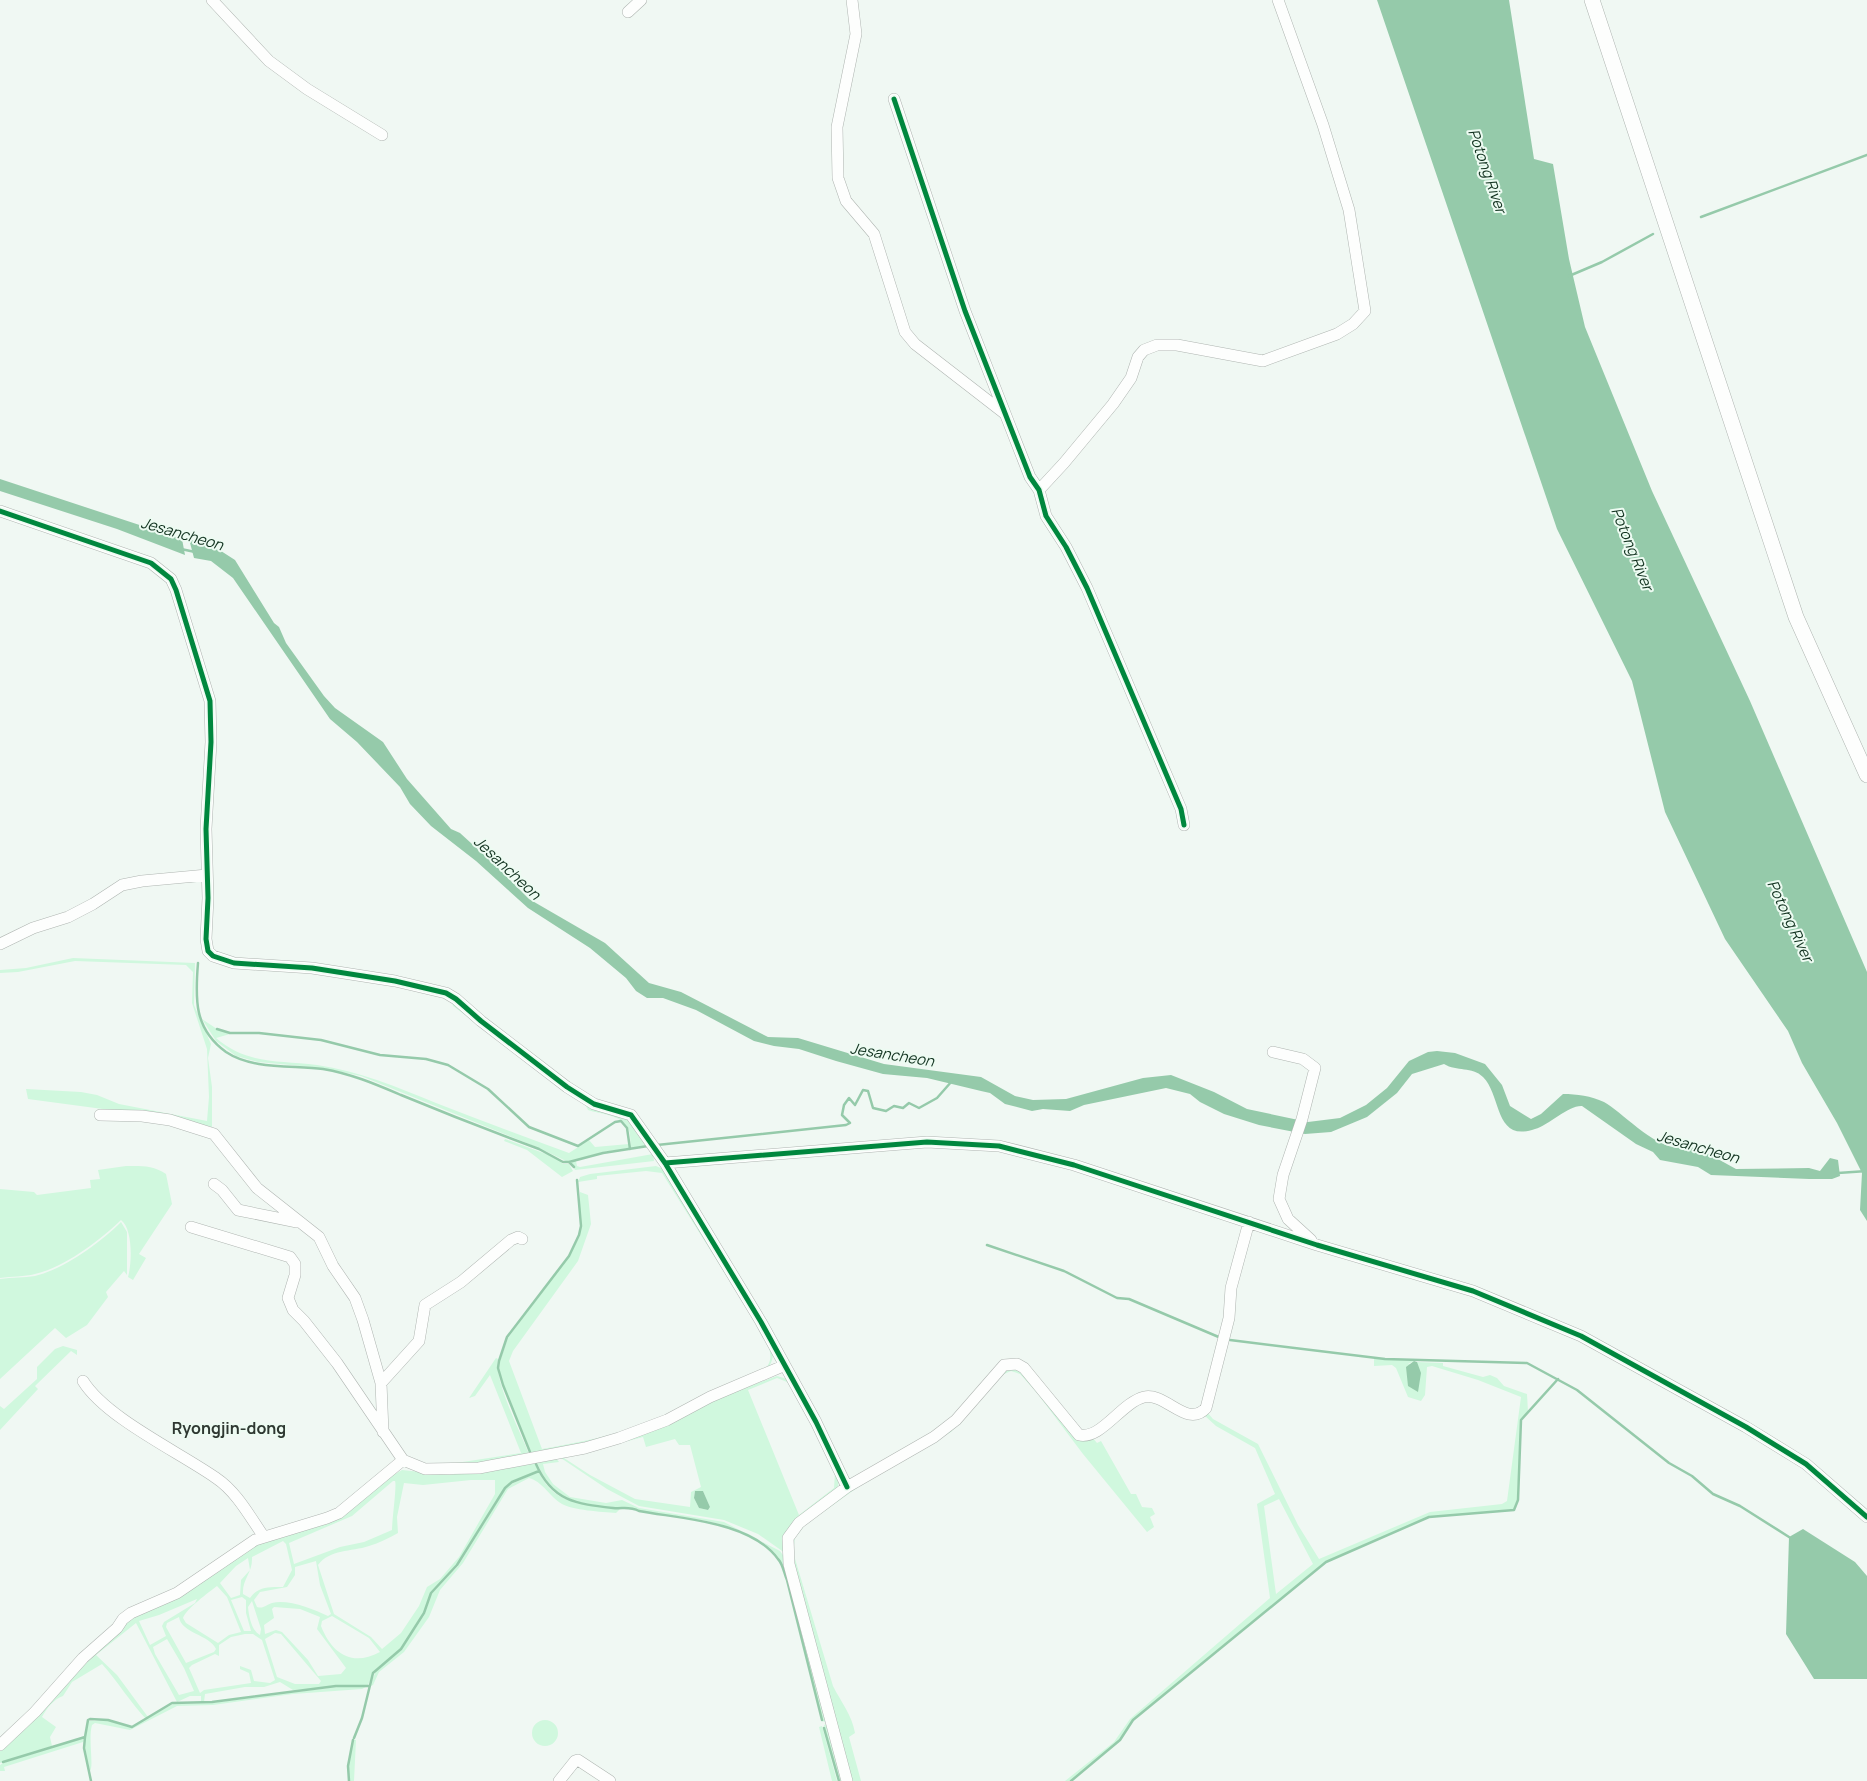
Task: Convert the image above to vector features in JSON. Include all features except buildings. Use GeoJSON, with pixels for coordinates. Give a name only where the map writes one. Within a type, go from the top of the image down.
{"type":"FeatureCollection","features":[{"type":"Feature","properties":{"kind":"main road"},"geometry":{"type":"LineString","coordinates":[[1592,0],[1796,617],[1867,775]]}},
{"type":"Feature","properties":{"kind":"street"},"geometry":{"type":"LineString","coordinates":[[212,0],[269,61],[307,89],[382,135]]}},
{"type":"Feature","properties":{"kind":"street"},"geometry":{"type":"LineString","coordinates":[[628,12],[641,0]]}},
{"type":"Feature","properties":{"kind":"street"},"geometry":{"type":"LineString","coordinates":[[852,0],[856,34],[837,127],[837,165],[841,190],[846,201],[874,234],[905,332],[914,344],[1005,414]]}},
{"type":"Feature","properties":{"kind":"street"},"geometry":{"type":"LineString","coordinates":[[1039,490],[1113,404],[1126,385],[1138,357],[1144,350],[1157,345],[1177,345],[1263,361],[1337,334],[1353,324],[1365,311],[1350,210],[1323,125],[1278,0]]}},
{"type":"Feature","properties":{"kind":"street"},"geometry":{"type":"LineString","coordinates":[[894,99],[962,302],[1030,477],[1039,490],[1046,516],[1078,568],[1116,652],[1129,689],[1181,809],[1184,826]]}},
{"type":"Feature","properties":{"kind":"street"},"geometry":{"type":"LineString","coordinates":[[0,511],[152,563],[171,579],[210,701],[211,742],[206,813],[206,939],[208,951],[213,956],[234,963],[312,968],[396,982],[446,993],[567,1087],[594,1104],[631,1115],[665,1163],[761,1322],[783,1366],[816,1422],[846,1486]]}},
{"type":"Feature","properties":{"kind":"street"},"geometry":{"type":"LineString","coordinates":[[0,944],[33,928],[77,912],[122,885],[142,880],[207,876]]}},
{"type":"Feature","properties":{"kind":"street"},"geometry":{"type":"LineString","coordinates":[[1273,1052],[1303,1059],[1315,1068],[1302,1119],[1283,1175],[1279,1199],[1288,1219],[1317,1245]]}},
{"type":"Feature","properties":{"kind":"street"},"geometry":{"type":"LineString","coordinates":[[100,1115],[142,1116],[170,1120],[214,1134],[257,1188],[319,1237],[333,1266],[355,1298],[381,1383],[383,1432]]}},
{"type":"Feature","properties":{"kind":"street"},"geometry":{"type":"LineString","coordinates":[[665,1163],[927,1142],[999,1146],[1074,1165],[1317,1245],[1473,1291],[1581,1336],[1746,1427],[1806,1464],[1867,1517]]}},
{"type":"Feature","properties":{"kind":"street"},"geometry":{"type":"LineString","coordinates":[[214,1184],[222,1190],[238,1210],[300,1223]]}},
{"type":"Feature","properties":{"kind":"street"},"geometry":{"type":"LineString","coordinates":[[847,1781],[789,1564],[788,1538],[799,1523],[846,1486],[934,1437],[951,1424],[999,1369],[1009,1364],[1017,1364],[1024,1368],[1079,1435],[1090,1435],[1130,1404],[1146,1397],[1164,1400],[1184,1413],[1191,1415],[1202,1412],[1206,1408],[1224,1342],[1229,1318],[1231,1288],[1249,1222]]}},
{"type":"Feature","properties":{"kind":"street"},"geometry":{"type":"LineString","coordinates":[[191,1227],[290,1257],[295,1264],[288,1298],[293,1310],[337,1362],[403,1460],[425,1469],[479,1468],[585,1448],[647,1429],[710,1397],[783,1366]]}},
{"type":"Feature","properties":{"kind":"street"},"geometry":{"type":"LineString","coordinates":[[381,1383],[419,1341],[425,1306],[461,1282],[511,1240],[518,1237],[522,1239]]}},
{"type":"Feature","properties":{"kind":"street"},"geometry":{"type":"LineString","coordinates":[[83,1382],[88,1389],[126,1420],[217,1478],[232,1491],[264,1537]]}},
{"type":"Feature","properties":{"kind":"street"},"geometry":{"type":"LineString","coordinates":[[0,1745],[45,1701],[83,1658],[117,1628],[123,1619],[140,1608],[177,1593],[247,1544],[327,1518],[339,1512],[403,1460]]}},
{"type":"Feature","properties":{"kind":"street"},"geometry":{"type":"LineString","coordinates":[[559,1781],[575,1761],[578,1760],[610,1781]]}},
{"type":"Feature","properties":{"kind":"shaded area"},"geometry":{"type":"Polygon","coordinates":[[[73,958],[195,963],[194,1005],[211,1044],[208,1058],[212,1087],[212,1127],[170,1118],[28,1099],[26,1089],[81,1092],[97,1095],[119,1104],[207,1121],[209,1097],[207,1049],[192,1003],[193,972],[186,965],[75,961],[18,972],[0,973],[0,970],[26,968],[73,958]]]}},
{"type":"Feature","properties":{"kind":"shaded area"},"geometry":{"type":"Polygon","coordinates":[[[226,965],[315,971],[335,975],[226,967],[226,965]]]}},
{"type":"Feature","properties":{"kind":"shaded area"},"geometry":{"type":"Polygon","coordinates":[[[335,975],[424,991],[432,993],[335,975]]]}},
{"type":"Feature","properties":{"kind":"shaded area"},"geometry":{"type":"Polygon","coordinates":[[[432,993],[455,1000],[475,1019],[536,1067],[453,1006],[451,999],[432,993]]]}},
{"type":"Feature","properties":{"kind":"shaded area"},"geometry":{"type":"Polygon","coordinates":[[[202,1019],[217,1029],[230,1034],[216,1038],[240,1053],[264,1060],[317,1065],[363,1075],[569,1153],[589,1140],[595,1147],[629,1144],[629,1148],[603,1152],[568,1162],[539,1148],[361,1076],[322,1068],[258,1062],[236,1056],[216,1041],[202,1019]]]}},
{"type":"Feature","properties":{"kind":"shaded area"},"geometry":{"type":"Polygon","coordinates":[[[560,1085],[589,1105],[618,1113],[632,1120],[650,1146],[631,1148],[630,1133],[621,1120],[588,1110],[585,1104],[560,1085]]]}},
{"type":"Feature","properties":{"kind":"shaded area"},"geometry":{"type":"Polygon","coordinates":[[[505,1139],[557,1158],[563,1164],[569,1164],[573,1171],[562,1177],[527,1150],[504,1141],[505,1139]]]}},
{"type":"Feature","properties":{"kind":"shaded area"},"geometry":{"type":"Polygon","coordinates":[[[653,1154],[654,1161],[575,1170],[571,1162],[576,1161],[577,1166],[580,1167],[653,1154]]]}},
{"type":"Feature","properties":{"kind":"shaded area"},"geometry":{"type":"Polygon","coordinates":[[[126,1166],[152,1168],[166,1174],[172,1204],[139,1254],[146,1258],[133,1280],[128,1277],[131,1255],[130,1238],[125,1224],[121,1220],[92,1244],[58,1266],[31,1275],[0,1278],[0,1189],[34,1192],[37,1195],[91,1188],[90,1180],[100,1179],[98,1170],[126,1166]]]}},
{"type":"Feature","properties":{"kind":"shaded area"},"geometry":{"type":"Polygon","coordinates":[[[656,1166],[663,1169],[674,1184],[746,1299],[770,1343],[773,1354],[771,1363],[759,1376],[714,1393],[664,1419],[642,1428],[596,1441],[532,1454],[503,1385],[499,1368],[500,1361],[508,1338],[569,1256],[580,1236],[580,1192],[588,1195],[591,1224],[578,1261],[513,1351],[509,1361],[542,1449],[625,1431],[660,1417],[717,1389],[752,1377],[764,1370],[768,1365],[770,1352],[766,1339],[662,1173],[646,1171],[597,1176],[597,1179],[578,1182],[580,1177],[590,1174],[656,1166]]]}},
{"type":"Feature","properties":{"kind":"shaded area"},"geometry":{"type":"Polygon","coordinates":[[[121,1222],[127,1232],[127,1275],[124,1271],[106,1292],[108,1297],[87,1325],[66,1338],[55,1328],[0,1379],[0,1279],[35,1276],[58,1268],[103,1238],[121,1222]]]}},
{"type":"Feature","properties":{"kind":"shaded area"},"geometry":{"type":"Polygon","coordinates":[[[63,1346],[77,1350],[77,1355],[71,1351],[35,1386],[38,1389],[0,1430],[0,1406],[4,1409],[37,1379],[37,1367],[55,1349],[63,1346]]]}},
{"type":"Feature","properties":{"kind":"shaded area"},"geometry":{"type":"Polygon","coordinates":[[[496,1358],[498,1359],[500,1380],[504,1393],[529,1454],[480,1463],[430,1465],[426,1463],[456,1463],[521,1453],[490,1375],[475,1396],[469,1398],[496,1358]]]}},
{"type":"Feature","properties":{"kind":"shaded area"},"geometry":{"type":"Polygon","coordinates":[[[1374,1358],[1414,1361],[1408,1364],[1417,1365],[1417,1362],[1443,1363],[1443,1366],[1483,1377],[1490,1375],[1497,1378],[1504,1386],[1527,1394],[1528,1412],[1521,1420],[1517,1500],[1514,1509],[1429,1517],[1326,1561],[1132,1720],[1120,1740],[1070,1781],[1065,1781],[1114,1742],[1130,1719],[1270,1598],[1257,1504],[1275,1494],[1255,1448],[1216,1426],[1204,1415],[1207,1412],[1213,1419],[1258,1444],[1298,1525],[1319,1559],[1430,1512],[1502,1504],[1507,1501],[1521,1397],[1478,1380],[1432,1366],[1427,1367],[1425,1395],[1421,1401],[1408,1397],[1396,1368],[1392,1365],[1374,1366],[1374,1358]],[[1279,1499],[1264,1506],[1276,1594],[1313,1564],[1279,1499]]]}},
{"type":"Feature","properties":{"kind":"shaded area"},"geometry":{"type":"Polygon","coordinates":[[[1014,1365],[1066,1422],[1091,1436],[1097,1443],[1101,1441],[1131,1494],[1136,1494],[1142,1507],[1152,1508],[1155,1514],[1150,1517],[1154,1527],[1147,1532],[1083,1454],[1037,1393],[1020,1374],[1011,1371],[1002,1375],[951,1432],[861,1485],[805,1525],[795,1538],[793,1552],[833,1686],[854,1726],[855,1733],[849,1737],[861,1781],[851,1781],[791,1560],[792,1535],[848,1489],[940,1435],[994,1377],[1014,1365]]]}},
{"type":"Feature","properties":{"kind":"shaded area"},"geometry":{"type":"Polygon","coordinates":[[[777,1376],[787,1379],[795,1388],[833,1458],[839,1477],[837,1487],[831,1496],[792,1527],[786,1539],[785,1553],[758,1534],[724,1520],[639,1506],[607,1489],[558,1456],[607,1445],[659,1428],[725,1395],[777,1376]],[[777,1378],[748,1390],[799,1515],[834,1488],[835,1473],[795,1392],[787,1382],[777,1378]],[[643,1437],[564,1458],[590,1475],[635,1499],[690,1507],[691,1492],[701,1487],[690,1445],[679,1445],[675,1439],[646,1447],[643,1437]],[[695,1491],[694,1498],[699,1508],[708,1510],[710,1507],[703,1491],[695,1491]]]}},
{"type":"Feature","properties":{"kind":"shaded area"},"geometry":{"type":"Polygon","coordinates":[[[555,1457],[559,1462],[543,1464],[545,1472],[553,1484],[570,1497],[606,1503],[622,1500],[639,1508],[724,1522],[746,1533],[734,1528],[695,1519],[577,1502],[567,1498],[550,1485],[537,1463],[538,1471],[512,1481],[505,1487],[456,1565],[431,1593],[423,1613],[401,1649],[375,1670],[368,1685],[293,1690],[280,1682],[264,1687],[245,1687],[205,1694],[204,1702],[201,1702],[201,1696],[190,1696],[177,1702],[136,1623],[96,1655],[117,1675],[148,1717],[146,1719],[102,1664],[72,1682],[63,1696],[48,1707],[42,1717],[56,1727],[50,1737],[52,1746],[0,1763],[0,1750],[129,1620],[185,1594],[249,1547],[301,1529],[402,1470],[449,1475],[555,1457]],[[471,1480],[423,1485],[404,1483],[397,1517],[398,1533],[373,1545],[328,1556],[318,1565],[334,1614],[371,1637],[382,1649],[401,1633],[419,1606],[427,1587],[440,1579],[459,1557],[495,1494],[495,1480],[471,1480]],[[395,1481],[352,1516],[289,1543],[294,1564],[340,1547],[364,1542],[392,1530],[395,1481]],[[283,1541],[252,1557],[252,1563],[243,1589],[243,1594],[250,1598],[261,1589],[283,1587],[292,1570],[286,1544],[283,1541]],[[248,1558],[236,1566],[220,1583],[231,1598],[240,1595],[241,1580],[250,1570],[248,1558]],[[316,1561],[295,1567],[295,1575],[287,1587],[260,1592],[254,1600],[257,1607],[285,1602],[328,1616],[331,1614],[320,1585],[316,1561]],[[217,1586],[193,1606],[183,1618],[186,1623],[218,1643],[229,1635],[241,1632],[227,1597],[217,1586]],[[242,1597],[231,1600],[244,1631],[251,1631],[246,1613],[246,1600],[242,1597]],[[197,1599],[159,1615],[139,1621],[150,1645],[166,1636],[162,1626],[164,1622],[195,1603],[197,1599]],[[252,1601],[248,1607],[253,1626],[260,1635],[261,1629],[252,1601]],[[274,1607],[272,1609],[274,1618],[264,1625],[265,1634],[276,1630],[282,1632],[308,1660],[318,1676],[341,1674],[346,1668],[317,1629],[320,1617],[300,1609],[274,1607]],[[332,1616],[322,1621],[321,1626],[331,1644],[344,1655],[352,1658],[361,1658],[380,1652],[369,1638],[332,1616]],[[179,1617],[167,1623],[166,1627],[186,1663],[214,1652],[216,1649],[208,1640],[185,1627],[179,1617]],[[275,1633],[265,1639],[277,1677],[295,1684],[319,1684],[321,1681],[281,1634],[275,1633]],[[253,1634],[231,1637],[219,1645],[219,1656],[215,1654],[189,1668],[200,1693],[204,1690],[251,1683],[249,1673],[240,1669],[240,1666],[251,1670],[254,1681],[270,1683],[275,1680],[262,1640],[253,1634]],[[167,1639],[153,1647],[155,1654],[179,1695],[194,1691],[184,1668],[167,1639]]]}},
{"type":"Feature","properties":{"kind":"shaded area"},"geometry":{"type":"Polygon","coordinates":[[[539,1472],[549,1488],[569,1500],[612,1508],[622,1507],[616,1513],[573,1508],[562,1504],[538,1482],[529,1478],[508,1489],[463,1563],[440,1590],[429,1617],[404,1652],[379,1672],[373,1685],[369,1687],[376,1671],[402,1649],[425,1614],[432,1593],[458,1566],[506,1488],[539,1472]]]}},
{"type":"Feature","properties":{"kind":"shaded area"},"geometry":{"type":"Polygon","coordinates":[[[756,1539],[780,1551],[785,1558],[829,1720],[824,1722],[784,1569],[779,1558],[767,1545],[756,1539]]]}},
{"type":"Feature","properties":{"kind":"shaded area"},"geometry":{"type":"Polygon","coordinates":[[[368,1686],[362,1689],[293,1694],[213,1705],[177,1706],[130,1730],[95,1723],[92,1725],[91,1731],[90,1771],[84,1742],[88,1721],[108,1721],[132,1727],[173,1704],[212,1703],[336,1687],[368,1686]]]}},
{"type":"Feature","properties":{"kind":"shaded area"},"geometry":{"type":"Polygon","coordinates":[[[545,1720],[555,1723],[558,1733],[555,1743],[545,1746],[535,1743],[532,1733],[535,1723],[545,1720]]]}},
{"type":"Feature","properties":{"kind":"shaded area"},"geometry":{"type":"Polygon","coordinates":[[[830,1723],[846,1781],[840,1781],[824,1725],[830,1723]]]}},
{"type":"Feature","properties":{"kind":"shaded area"},"geometry":{"type":"Polygon","coordinates":[[[822,1726],[837,1781],[832,1781],[819,1727],[822,1726]]]}},
{"type":"Feature","properties":{"kind":"shaded area"},"geometry":{"type":"Polygon","coordinates":[[[84,1738],[83,1742],[4,1767],[5,1771],[0,1771],[0,1765],[3,1763],[84,1738]]]}},
{"type":"Feature","properties":{"kind":"shaded area"},"geometry":{"type":"Polygon","coordinates":[[[354,1740],[356,1740],[354,1781],[350,1781],[348,1766],[354,1740]]]}},
{"type":"Feature","properties":{"kind":"water","name":"Potong River"},"geometry":{"type":"Polygon","coordinates":[[[1377,0],[1509,0],[1534,159],[1553,164],[1569,259],[1585,327],[1652,491],[1750,701],[1867,972],[1867,1221],[1860,1210],[1862,1173],[1837,1123],[1802,1063],[1788,1031],[1725,939],[1665,812],[1632,681],[1557,529],[1377,0]]]}},
{"type":"Feature","properties":{"kind":"water"},"geometry":{"type":"Polygon","coordinates":[[[0,479],[182,539],[185,555],[117,529],[0,491],[0,479]]]}},
{"type":"Feature","properties":{"kind":"water"},"geometry":{"type":"Polygon","coordinates":[[[189,539],[221,551],[235,560],[274,623],[279,627],[286,643],[324,696],[335,708],[383,742],[407,779],[451,829],[460,833],[529,899],[605,943],[649,983],[681,992],[768,1037],[798,1038],[884,1064],[981,1077],[1015,1096],[1033,1100],[1066,1099],[1143,1078],[1171,1075],[1214,1092],[1247,1109],[1308,1122],[1340,1118],[1366,1105],[1387,1088],[1409,1061],[1428,1052],[1455,1053],[1485,1064],[1502,1085],[1510,1106],[1531,1119],[1541,1114],[1563,1094],[1584,1096],[1604,1102],[1655,1140],[1677,1147],[1686,1145],[1707,1153],[1736,1169],[1809,1168],[1820,1171],[1830,1158],[1838,1160],[1840,1176],[1832,1179],[1809,1179],[1711,1175],[1698,1167],[1660,1160],[1653,1152],[1636,1144],[1582,1106],[1565,1112],[1541,1127],[1522,1132],[1512,1129],[1506,1124],[1489,1085],[1483,1077],[1474,1071],[1454,1068],[1444,1064],[1412,1074],[1397,1093],[1367,1117],[1331,1132],[1305,1134],[1259,1125],[1224,1114],[1200,1102],[1190,1094],[1166,1088],[1084,1105],[1070,1111],[1043,1109],[1032,1111],[1005,1104],[990,1093],[927,1078],[883,1074],[799,1049],[754,1041],[696,1010],[663,998],[647,998],[636,991],[626,978],[590,948],[528,908],[476,861],[431,826],[410,804],[400,787],[357,742],[330,719],[233,578],[211,561],[194,558],[189,539]]]}},
{"type":"Feature","properties":{"kind":"water"},"geometry":{"type":"Polygon","coordinates":[[[1414,1361],[1417,1362],[1421,1373],[1418,1392],[1408,1386],[1406,1367],[1414,1361]]]}},
{"type":"Feature","properties":{"kind":"water"},"geometry":{"type":"Polygon","coordinates":[[[695,1491],[703,1491],[710,1507],[708,1510],[699,1508],[694,1498],[695,1491]]]}},
{"type":"Feature","properties":{"kind":"water"},"geometry":{"type":"Polygon","coordinates":[[[1803,1529],[1855,1562],[1867,1576],[1867,1679],[1814,1679],[1786,1634],[1789,1537],[1803,1529]]]}},
{"type":"Feature","properties":{"kind":"waterway"},"geometry":{"type":"LineString","coordinates":[[1701,217],[1867,155]]}},
{"type":"Feature","properties":{"kind":"waterway"},"geometry":{"type":"LineString","coordinates":[[1569,276],[1602,262],[1653,234]]}},
{"type":"Feature","properties":{"kind":"waterway","name":"Jesancheon"},"geometry":{"type":"LineString","coordinates":[[181,549],[195,552]]}},
{"type":"Feature","properties":{"kind":"waterway"},"geometry":{"type":"LineString","coordinates":[[198,963],[197,1001],[202,1023],[215,1043],[237,1058],[248,1062],[273,1066],[323,1069],[354,1077],[539,1149],[563,1162],[569,1162]]}},
{"type":"Feature","properties":{"kind":"waterway"},"geometry":{"type":"LineString","coordinates":[[217,1029],[230,1033],[259,1033],[321,1040],[380,1055],[426,1059],[448,1065],[488,1089],[529,1127],[578,1146],[615,1122],[621,1121],[627,1128],[630,1149]]}},
{"type":"Feature","properties":{"kind":"waterway"},"geometry":{"type":"LineString","coordinates":[[657,1145],[846,1125],[850,1123],[842,1115],[844,1105],[849,1098],[855,1105],[863,1090],[868,1091],[873,1108],[886,1111],[894,1106],[903,1108],[909,1103],[919,1108],[937,1098],[952,1081]]}},
{"type":"Feature","properties":{"kind":"waterway"},"geometry":{"type":"LineString","coordinates":[[574,1167],[569,1162],[603,1153],[648,1146]]}},
{"type":"Feature","properties":{"kind":"waterway","name":"Jesancheon"},"geometry":{"type":"LineString","coordinates":[[1838,1173],[1867,1171]]}},
{"type":"Feature","properties":{"kind":"waterway"},"geometry":{"type":"LineString","coordinates":[[530,1452],[503,1385],[498,1368],[499,1361],[507,1337],[569,1256],[579,1235],[581,1226],[577,1180]]}},
{"type":"Feature","properties":{"kind":"waterway"},"geometry":{"type":"LineString","coordinates":[[987,1245],[1064,1271],[1117,1298],[1129,1299],[1221,1338]]}},
{"type":"Feature","properties":{"kind":"waterway"},"geometry":{"type":"LineString","coordinates":[[1230,1340],[1385,1359],[1527,1363],[1577,1390],[1669,1463],[1692,1476],[1713,1494],[1740,1506],[1789,1537]]}},
{"type":"Feature","properties":{"kind":"waterway"},"geometry":{"type":"LineString","coordinates":[[1071,1781],[1120,1740],[1133,1720],[1326,1562],[1429,1517],[1514,1510],[1518,1500],[1521,1420],[1558,1379]]}},
{"type":"Feature","properties":{"kind":"waterway"},"geometry":{"type":"LineString","coordinates":[[536,1464],[550,1486],[558,1493],[577,1502],[588,1505],[626,1508],[714,1524],[733,1529],[766,1546],[780,1561],[787,1580],[822,1720]]}},
{"type":"Feature","properties":{"kind":"waterway"},"geometry":{"type":"LineString","coordinates":[[354,1738],[362,1718],[373,1673],[401,1649],[424,1613],[431,1593],[457,1565],[505,1488],[512,1482],[539,1471]]}},
{"type":"Feature","properties":{"kind":"waterway"},"geometry":{"type":"LineString","coordinates":[[3,1762],[85,1737],[88,1720],[90,1719],[108,1720],[132,1727],[172,1703],[212,1702],[336,1686],[369,1686]]}},
{"type":"Feature","properties":{"kind":"waterway"},"geometry":{"type":"LineString","coordinates":[[824,1728],[839,1781]]}},
{"type":"Feature","properties":{"kind":"waterway"},"geometry":{"type":"LineString","coordinates":[[85,1737],[84,1748],[91,1781]]}},
{"type":"Feature","properties":{"kind":"waterway"},"geometry":{"type":"LineString","coordinates":[[349,1781],[348,1766],[353,1740]]}},
{"type":"Feature","properties":{"kind":"cycle path"},"geometry":{"type":"LineString","coordinates":[[894,99],[965,311],[1030,477],[1039,490],[1046,516],[1066,547],[1087,588],[1181,809],[1184,825]]}},
{"type":"Feature","properties":{"kind":"cycle path"},"geometry":{"type":"LineString","coordinates":[[0,511],[151,563],[171,579],[210,701],[211,742],[206,829],[208,898],[206,939],[208,951],[213,956],[234,963],[312,968],[395,981],[446,993],[567,1087],[594,1104],[631,1115],[665,1163],[761,1322],[816,1422],[847,1487]]}},
{"type":"Feature","properties":{"kind":"cycle path"},"geometry":{"type":"LineString","coordinates":[[665,1163],[927,1142],[999,1146],[1074,1165],[1317,1245],[1473,1291],[1581,1336],[1746,1427],[1806,1464],[1867,1517]]}},
{"type":"Feature","properties":{"kind":"district","name":"Ryongjin-dong"},"geometry":{"type":"Point","coordinates":[229,1428]}}]}
